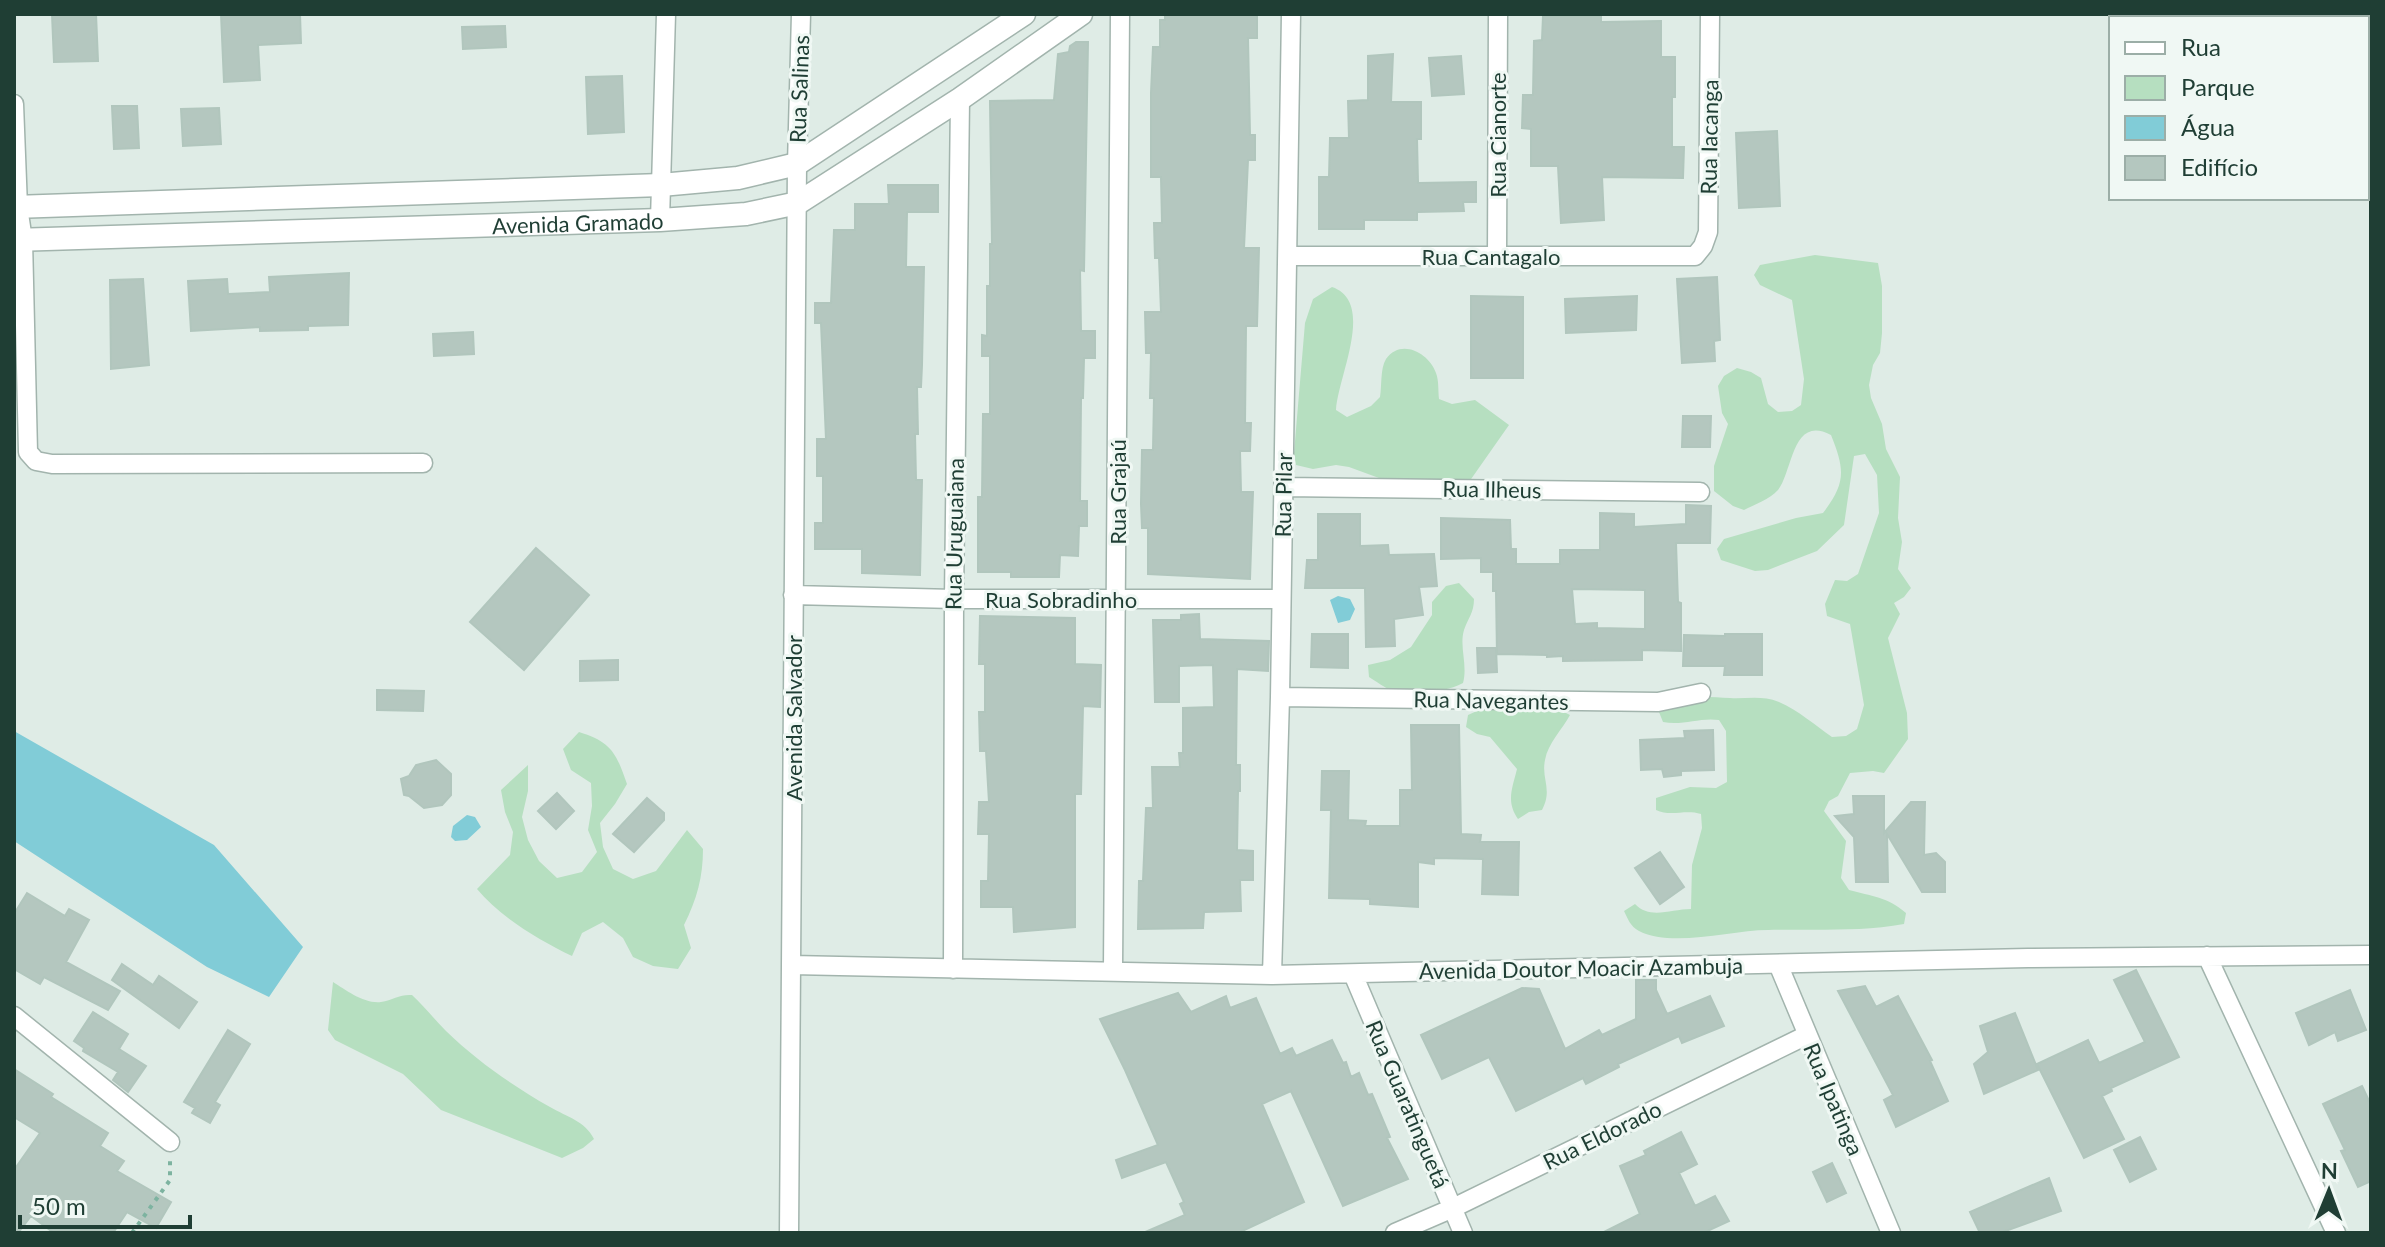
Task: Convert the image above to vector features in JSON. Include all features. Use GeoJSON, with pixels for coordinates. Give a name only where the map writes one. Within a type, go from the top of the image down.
{"type":"FeatureCollection","features":[{"type":"Feature","properties":{"kind":"street"},"geometry":{"type":"LineString","coordinates":[[660,220],[666,14]]}},
{"type":"Feature","properties":{"kind":"street","name":"Rua Salinas"},"geometry":{"type":"LineString","coordinates":[[798,203],[801,14]]}},
{"type":"Feature","properties":{"kind":"street","name":"Avenida Gramado"},"geometry":{"type":"LineString","coordinates":[[16,207],[661,185],[738,178],[797,164],[1024,14]]}},
{"type":"Feature","properties":{"kind":"street","name":"Avenida Gramado"},"geometry":{"type":"LineString","coordinates":[[18,240],[660,220],[746,214],[798,203],[960,99],[1081,14]]}},
{"type":"Feature","properties":{"kind":"street","name":"Rua Grajaú"},"geometry":{"type":"LineString","coordinates":[[1113,970],[1120,14]]}},
{"type":"Feature","properties":{"kind":"street","name":"Rua Pilar"},"geometry":{"type":"LineString","coordinates":[[1272,975],[1280,697],[1291,14]]}},
{"type":"Feature","properties":{"kind":"street","name":"Rua Cianorte"},"geometry":{"type":"LineString","coordinates":[[1497,256],[1498,14]]}},
{"type":"Feature","properties":{"kind":"street","name":"Rua Iacanga"},"geometry":{"type":"LineString","coordinates":[[1695,256],[1708,232],[1710,14]]}},
{"type":"Feature","properties":{"kind":"street","name":"Rua Uruguaiana"},"geometry":{"type":"LineString","coordinates":[[953,969],[960,99]]}},
{"type":"Feature","properties":{"kind":"street"},"geometry":{"type":"LineString","coordinates":[[14,104],[28,452],[36,461],[52,464],[423,463]]}},
{"type":"Feature","properties":{"kind":"street","name":"Avenida Salvador"},"geometry":{"type":"LineString","coordinates":[[789,1233],[798,203]]}},
{"type":"Feature","properties":{"kind":"street","name":"Rua Cantagalo"},"geometry":{"type":"LineString","coordinates":[[1288,256],[1695,256]]}},
{"type":"Feature","properties":{"kind":"street","name":"Rua Ilheus"},"geometry":{"type":"LineString","coordinates":[[1284,487],[1700,492]]}},
{"type":"Feature","properties":{"kind":"street","name":"Rua Sobradinho"},"geometry":{"type":"LineString","coordinates":[[793,595],[954,599],[1281,599]]}},
{"type":"Feature","properties":{"kind":"street","name":"Rua Navegantes"},"geometry":{"type":"LineString","coordinates":[[1280,697],[1658,702],[1701,693]]}},
{"type":"Feature","properties":{"kind":"street","name":"Avenida Doutor Moacir Azambuja"},"geometry":{"type":"LineString","coordinates":[[792,965],[1272,975],[2371,955]]}},
{"type":"Feature","properties":{"kind":"street"},"geometry":{"type":"LineString","coordinates":[[2207,956],[2336,1233]]}},
{"type":"Feature","properties":{"kind":"street","name":"Rua Ipatinga"},"geometry":{"type":"LineString","coordinates":[[1778,964],[1891,1233]]}},
{"type":"Feature","properties":{"kind":"street","name":"Rua Guaratinguetá"},"geometry":{"type":"LineString","coordinates":[[1353,974],[1463,1233]]}},
{"type":"Feature","properties":{"kind":"street"},"geometry":{"type":"LineString","coordinates":[[14,1016],[170,1142]]}},
{"type":"Feature","properties":{"kind":"street","name":"Rua Eldorado"},"geometry":{"type":"LineString","coordinates":[[1395,1233],[1453,1208],[1807,1035]]}},
{"type":"Feature","properties":{"kind":"path"},"geometry":{"type":"LineString","coordinates":[[132,1233],[170,1180],[170,1142]]}},
{"type":"Feature","properties":{"kind":"green space"},"geometry":{"type":"Polygon","coordinates":[[[1815,255],[1878,263],[1882,286],[1882,333],[1880,353],[1873,365],[1869,385],[1882,424],[1886,449],[1900,477],[1898,518],[1902,542],[1898,569],[1911,588],[1894,603],[1900,614],[1888,638],[1907,713],[1908,739],[1884,773],[1850,773],[1838,796],[1829,801],[1824,811],[1846,841],[1841,878],[1849,890],[1893,904],[1906,913],[1904,924],[1853,929],[1753,931],[1685,938],[1653,936],[1633,927],[1624,911],[1635,904],[1654,913],[1691,909],[1692,865],[1702,828],[1701,814],[1656,810],[1656,798],[1690,787],[1716,788],[1727,782],[1726,731],[1719,720],[1663,722],[1659,712],[1674,701],[1692,697],[1767,699],[1793,710],[1832,737],[1846,736],[1857,729],[1864,705],[1850,624],[1827,616],[1825,604],[1835,580],[1847,581],[1858,574],[1879,513],[1877,475],[1865,454],[1854,456],[1844,525],[1817,551],[1768,570],[1755,571],[1721,560],[1717,549],[1724,539],[1823,513],[1839,484],[1841,467],[1831,435],[1818,431],[1808,432],[1801,438],[1778,490],[1766,499],[1744,510],[1733,506],[1714,491],[1714,466],[1728,424],[1722,413],[1718,386],[1724,376],[1737,368],[1761,378],[1768,404],[1778,412],[1792,411],[1801,405],[1804,379],[1792,300],[1760,285],[1754,275],[1760,265],[1815,255]]]}},
{"type":"Feature","properties":{"kind":"green space"},"geometry":{"type":"Polygon","coordinates":[[[1332,287],[1345,295],[1353,324],[1336,410],[1347,417],[1371,406],[1380,397],[1383,368],[1392,353],[1407,349],[1421,354],[1436,373],[1439,399],[1452,404],[1475,400],[1509,425],[1469,482],[1398,485],[1349,467],[1336,465],[1313,469],[1296,465],[1294,453],[1305,323],[1313,299],[1332,287]]]}},
{"type":"Feature","properties":{"kind":"green space"},"geometry":{"type":"Polygon","coordinates":[[[1459,583],[1474,599],[1462,643],[1463,683],[1438,691],[1409,692],[1389,689],[1369,677],[1368,665],[1390,660],[1411,647],[1432,615],[1432,602],[1446,586],[1459,583]]]}},
{"type":"Feature","properties":{"kind":"green space"},"geometry":{"type":"Polygon","coordinates":[[[1479,710],[1560,710],[1570,715],[1547,754],[1544,767],[1547,796],[1542,810],[1529,812],[1518,819],[1514,813],[1511,801],[1517,769],[1490,737],[1466,727],[1468,715],[1479,710]]]}},
{"type":"Feature","properties":{"kind":"green space"},"geometry":{"type":"Polygon","coordinates":[[[579,732],[611,750],[627,784],[600,823],[603,847],[613,869],[633,879],[656,871],[687,830],[703,849],[698,888],[684,925],[691,948],[678,969],[653,966],[633,957],[623,938],[603,922],[582,933],[572,956],[521,927],[477,889],[510,855],[513,832],[501,790],[528,765],[528,791],[522,817],[528,840],[539,861],[557,878],[582,872],[597,852],[588,830],[592,806],[591,783],[571,770],[563,749],[579,732]]]}},
{"type":"Feature","properties":{"kind":"green space"},"geometry":{"type":"Polygon","coordinates":[[[333,982],[368,1001],[381,1002],[412,995],[446,1031],[483,1063],[581,1124],[594,1139],[562,1158],[441,1110],[403,1074],[335,1040],[328,1030],[333,982]]]}},
{"type":"Feature","properties":{"kind":"water"},"geometry":{"type":"Polygon","coordinates":[[[1338,596],[1350,599],[1355,609],[1350,620],[1338,623],[1330,600],[1338,596]]]}},
{"type":"Feature","properties":{"kind":"water"},"geometry":{"type":"Polygon","coordinates":[[[14,731],[214,845],[303,947],[269,997],[207,967],[14,841],[14,731]]]}},
{"type":"Feature","properties":{"kind":"water"},"geometry":{"type":"Polygon","coordinates":[[[467,815],[475,817],[481,827],[467,840],[455,841],[451,837],[453,826],[467,815]]]}},
{"type":"Feature","properties":{"kind":"building"},"geometry":{"type":"Polygon","coordinates":[[[52,14],[96,14],[98,61],[54,62],[52,14]]]}},
{"type":"Feature","properties":{"kind":"building"},"geometry":{"type":"Polygon","coordinates":[[[221,14],[300,14],[301,43],[258,45],[260,80],[224,82],[221,14]]]}},
{"type":"Feature","properties":{"kind":"building"},"geometry":{"type":"Polygon","coordinates":[[[1165,14],[1257,14],[1257,38],[1248,38],[1250,135],[1255,135],[1255,160],[1248,160],[1244,248],[1259,248],[1257,326],[1246,326],[1245,423],[1251,423],[1250,451],[1240,451],[1241,492],[1253,492],[1250,579],[1148,574],[1148,528],[1142,528],[1142,450],[1153,450],[1154,398],[1150,398],[1151,353],[1146,353],[1145,312],[1161,312],[1154,223],[1162,223],[1161,177],[1151,177],[1151,93],[1153,47],[1160,47],[1160,20],[1165,20],[1165,14]]]}},
{"type":"Feature","properties":{"kind":"building"},"geometry":{"type":"Polygon","coordinates":[[[1543,16],[1601,16],[1601,22],[1661,21],[1661,57],[1675,57],[1672,147],[1684,147],[1683,178],[1602,177],[1604,220],[1561,223],[1558,166],[1531,166],[1531,129],[1522,128],[1523,95],[1533,95],[1534,41],[1542,40],[1543,16]]]}},
{"type":"Feature","properties":{"kind":"building"},"geometry":{"type":"Polygon","coordinates":[[[505,26],[506,47],[463,49],[462,27],[505,26]]]}},
{"type":"Feature","properties":{"kind":"building"},"geometry":{"type":"Polygon","coordinates":[[[1076,42],[1088,42],[1084,271],[1080,270],[1081,331],[1095,331],[1095,358],[1084,358],[1081,398],[1080,501],[1087,501],[1087,526],[1079,526],[1078,556],[1060,555],[1059,577],[1011,577],[1011,572],[978,572],[983,414],[990,414],[990,356],[982,356],[982,335],[987,336],[987,286],[990,286],[992,244],[990,101],[1054,100],[1058,54],[1069,52],[1070,46],[1076,42]]]}},
{"type":"Feature","properties":{"kind":"building"},"geometry":{"type":"Polygon","coordinates":[[[1393,54],[1391,102],[1421,102],[1421,139],[1417,139],[1418,183],[1476,182],[1476,202],[1463,202],[1464,211],[1417,212],[1417,220],[1364,220],[1364,229],[1319,229],[1319,177],[1329,177],[1330,138],[1349,138],[1348,101],[1368,100],[1368,56],[1393,54]]]}},
{"type":"Feature","properties":{"kind":"building"},"geometry":{"type":"Polygon","coordinates":[[[1461,56],[1464,94],[1432,96],[1429,58],[1461,56]]]}},
{"type":"Feature","properties":{"kind":"building"},"geometry":{"type":"Polygon","coordinates":[[[622,76],[624,132],[588,134],[586,77],[622,76]]]}},
{"type":"Feature","properties":{"kind":"building"},"geometry":{"type":"Polygon","coordinates":[[[112,106],[137,106],[139,148],[114,149],[112,106]]]}},
{"type":"Feature","properties":{"kind":"building"},"geometry":{"type":"Polygon","coordinates":[[[219,108],[221,144],[183,146],[181,109],[219,108]]]}},
{"type":"Feature","properties":{"kind":"building"},"geometry":{"type":"Polygon","coordinates":[[[1777,131],[1780,206],[1739,208],[1736,133],[1777,131]]]}},
{"type":"Feature","properties":{"kind":"building"},"geometry":{"type":"Polygon","coordinates":[[[888,185],[938,185],[938,212],[907,212],[906,267],[924,267],[921,387],[917,387],[918,434],[915,434],[916,480],[922,480],[920,575],[862,573],[862,549],[815,549],[815,523],[823,523],[823,476],[817,476],[817,439],[826,439],[821,323],[815,323],[815,303],[831,303],[834,230],[855,230],[855,204],[889,204],[888,185]]]}},
{"type":"Feature","properties":{"kind":"building"},"geometry":{"type":"Polygon","coordinates":[[[349,273],[348,325],[308,326],[308,330],[260,331],[260,327],[191,331],[188,281],[227,279],[228,294],[270,292],[269,277],[349,273]]]}},
{"type":"Feature","properties":{"kind":"building"},"geometry":{"type":"Polygon","coordinates":[[[1717,277],[1720,340],[1714,341],[1715,361],[1682,363],[1677,279],[1717,277]]]}},
{"type":"Feature","properties":{"kind":"building"},"geometry":{"type":"Polygon","coordinates":[[[143,279],[149,365],[111,369],[110,280],[143,279]]]}},
{"type":"Feature","properties":{"kind":"building"},"geometry":{"type":"Polygon","coordinates":[[[1471,296],[1523,297],[1523,378],[1471,378],[1471,296]]]}},
{"type":"Feature","properties":{"kind":"building"},"geometry":{"type":"Polygon","coordinates":[[[1637,296],[1636,330],[1566,333],[1565,299],[1637,296]]]}},
{"type":"Feature","properties":{"kind":"building"},"geometry":{"type":"Polygon","coordinates":[[[473,332],[474,354],[434,356],[433,334],[473,332]]]}},
{"type":"Feature","properties":{"kind":"building"},"geometry":{"type":"Polygon","coordinates":[[[1683,416],[1711,416],[1710,447],[1682,447],[1683,416]]]}},
{"type":"Feature","properties":{"kind":"building"},"geometry":{"type":"Polygon","coordinates":[[[1686,505],[1711,506],[1710,543],[1676,543],[1681,651],[1642,650],[1642,660],[1563,661],[1563,656],[1497,654],[1493,572],[1481,572],[1481,558],[1441,559],[1441,518],[1510,520],[1511,549],[1516,549],[1516,564],[1560,564],[1560,550],[1600,550],[1600,513],[1634,514],[1634,527],[1686,524],[1686,505]],[[1572,589],[1575,624],[1597,623],[1597,628],[1645,629],[1645,590],[1572,589]]]}},
{"type":"Feature","properties":{"kind":"building"},"geometry":{"type":"Polygon","coordinates":[[[1318,514],[1360,514],[1360,546],[1388,545],[1389,555],[1434,554],[1437,586],[1419,587],[1423,615],[1394,619],[1395,646],[1366,647],[1365,588],[1305,588],[1307,560],[1318,560],[1318,514]]]}},
{"type":"Feature","properties":{"kind":"building"},"geometry":{"type":"Polygon","coordinates":[[[536,548],[589,595],[524,670],[470,622],[536,548]]]}},
{"type":"Feature","properties":{"kind":"building"},"geometry":{"type":"Polygon","coordinates":[[[1199,614],[1200,639],[1269,641],[1268,671],[1237,669],[1236,765],[1240,765],[1240,791],[1237,850],[1253,851],[1253,880],[1240,880],[1241,911],[1204,912],[1203,928],[1138,929],[1146,808],[1153,808],[1152,767],[1180,767],[1183,708],[1214,707],[1213,665],[1179,666],[1179,702],[1155,702],[1153,620],[1181,620],[1181,615],[1199,614]]]}},
{"type":"Feature","properties":{"kind":"building"},"geometry":{"type":"Polygon","coordinates":[[[980,616],[1075,618],[1075,664],[1101,665],[1100,707],[1083,706],[1081,794],[1075,794],[1075,927],[1014,932],[1013,907],[981,907],[981,881],[988,881],[989,834],[978,834],[979,802],[989,802],[986,751],[980,751],[979,712],[985,712],[985,664],[979,664],[980,616]]]}},
{"type":"Feature","properties":{"kind":"building"},"geometry":{"type":"Polygon","coordinates":[[[1312,634],[1348,634],[1348,668],[1311,667],[1312,634]]]}},
{"type":"Feature","properties":{"kind":"building"},"geometry":{"type":"Polygon","coordinates":[[[1762,634],[1762,675],[1724,675],[1725,666],[1683,666],[1684,635],[1762,634]]]}},
{"type":"Feature","properties":{"kind":"building"},"geometry":{"type":"Polygon","coordinates":[[[1477,648],[1496,648],[1497,672],[1478,673],[1477,648]]]}},
{"type":"Feature","properties":{"kind":"building"},"geometry":{"type":"Polygon","coordinates":[[[618,660],[618,680],[580,681],[580,661],[618,660]]]}},
{"type":"Feature","properties":{"kind":"building"},"geometry":{"type":"Polygon","coordinates":[[[377,690],[424,691],[423,711],[377,710],[377,690]]]}},
{"type":"Feature","properties":{"kind":"building"},"geometry":{"type":"Polygon","coordinates":[[[1411,725],[1459,725],[1461,834],[1481,835],[1480,842],[1519,842],[1518,895],[1482,894],[1483,859],[1434,858],[1434,864],[1418,862],[1418,907],[1370,904],[1370,899],[1329,898],[1331,810],[1321,810],[1322,771],[1349,771],[1348,820],[1366,821],[1365,826],[1400,826],[1400,790],[1412,790],[1411,725]]]}},
{"type":"Feature","properties":{"kind":"building"},"geometry":{"type":"Polygon","coordinates":[[[1713,730],[1714,770],[1681,771],[1681,775],[1664,777],[1662,769],[1641,770],[1640,740],[1685,738],[1684,731],[1713,730]]]}},
{"type":"Feature","properties":{"kind":"building"},"geometry":{"type":"Polygon","coordinates":[[[436,760],[451,774],[451,795],[442,805],[424,808],[404,795],[401,779],[409,776],[416,765],[436,760]]]}},
{"type":"Feature","properties":{"kind":"building"},"geometry":{"type":"Polygon","coordinates":[[[557,793],[574,811],[556,829],[538,811],[557,793]]]}},
{"type":"Feature","properties":{"kind":"building"},"geometry":{"type":"Polygon","coordinates":[[[1853,796],[1884,796],[1884,833],[1911,802],[1925,802],[1924,855],[1936,853],[1945,862],[1945,892],[1922,892],[1887,834],[1888,882],[1856,882],[1854,837],[1835,816],[1854,814],[1853,796]]]}},
{"type":"Feature","properties":{"kind":"building"},"geometry":{"type":"Polygon","coordinates":[[[647,798],[664,813],[664,820],[634,852],[613,834],[647,798]]]}},
{"type":"Feature","properties":{"kind":"building"},"geometry":{"type":"Polygon","coordinates":[[[1660,852],[1684,887],[1660,904],[1635,868],[1660,852]]]}},
{"type":"Feature","properties":{"kind":"building"},"geometry":{"type":"Polygon","coordinates":[[[27,893],[65,916],[69,909],[89,920],[66,962],[120,991],[108,1010],[44,977],[40,984],[14,969],[14,914],[27,893]]]}},
{"type":"Feature","properties":{"kind":"building"},"geometry":{"type":"Polygon","coordinates":[[[122,964],[153,985],[159,976],[197,1002],[179,1028],[112,980],[122,964]]]}},
{"type":"Feature","properties":{"kind":"building"},"geometry":{"type":"Polygon","coordinates":[[[2136,970],[2179,1057],[2111,1088],[2112,1091],[2102,1096],[2124,1139],[2084,1158],[2037,1064],[2088,1040],[2099,1063],[2145,1042],[2114,980],[2136,970]]]}},
{"type":"Feature","properties":{"kind":"building"},"geometry":{"type":"Polygon","coordinates":[[[1636,980],[1656,980],[1656,990],[1667,1014],[1710,996],[1724,1026],[1682,1043],[1679,1036],[1618,1064],[1619,1067],[1586,1084],[1583,1078],[1516,1111],[1489,1057],[1442,1079],[1421,1035],[1522,988],[1539,989],[1565,1049],[1599,1030],[1602,1035],[1636,1019],[1636,980]]]}},
{"type":"Feature","properties":{"kind":"building"},"geometry":{"type":"Polygon","coordinates":[[[1865,986],[1876,1007],[1898,996],[1932,1060],[1948,1101],[1896,1127],[1884,1100],[1893,1095],[1838,991],[1865,986]]]}},
{"type":"Feature","properties":{"kind":"building"},"geometry":{"type":"Polygon","coordinates":[[[2350,990],[2366,1030],[2338,1041],[2335,1032],[2309,1045],[2296,1013],[2350,990]]]}},
{"type":"Feature","properties":{"kind":"building"},"geometry":{"type":"Polygon","coordinates":[[[1178,993],[1191,1012],[1226,996],[1230,1008],[1256,998],[1280,1054],[1292,1048],[1296,1056],[1332,1040],[1343,1063],[1346,1062],[1351,1077],[1359,1073],[1368,1095],[1372,1094],[1390,1137],[1387,1138],[1408,1179],[1343,1206],[1291,1091],[1262,1104],[1304,1202],[1238,1233],[1143,1233],[1185,1215],[1180,1204],[1184,1202],[1166,1162],[1122,1178],[1116,1160],[1158,1145],[1100,1019],[1178,993]]]}},
{"type":"Feature","properties":{"kind":"building"},"geometry":{"type":"Polygon","coordinates":[[[93,1012],[128,1034],[119,1049],[146,1066],[128,1092],[113,1080],[118,1072],[83,1051],[84,1048],[74,1041],[93,1012]]]}},
{"type":"Feature","properties":{"kind":"building"},"geometry":{"type":"Polygon","coordinates":[[[2015,1013],[2038,1070],[1984,1094],[1974,1064],[1988,1052],[1980,1026],[2015,1013]]]}},
{"type":"Feature","properties":{"kind":"building"},"geometry":{"type":"Polygon","coordinates":[[[228,1030],[250,1044],[215,1102],[220,1105],[210,1123],[192,1113],[195,1108],[184,1102],[228,1030]]]}},
{"type":"Feature","properties":{"kind":"building"},"geometry":{"type":"Polygon","coordinates":[[[14,1069],[108,1133],[100,1146],[124,1161],[117,1171],[171,1202],[156,1228],[127,1212],[113,1233],[54,1233],[31,1216],[18,1233],[14,1233],[14,1170],[40,1133],[14,1117],[14,1069]]]}},
{"type":"Feature","properties":{"kind":"building"},"geometry":{"type":"Polygon","coordinates":[[[2362,1086],[2371,1105],[2371,1181],[2358,1187],[2323,1104],[2362,1086]]]}},
{"type":"Feature","properties":{"kind":"building"},"geometry":{"type":"Polygon","coordinates":[[[1681,1132],[1697,1164],[1679,1173],[1695,1206],[1715,1196],[1729,1221],[1703,1233],[1602,1233],[1640,1214],[1620,1166],[1646,1155],[1644,1151],[1681,1132]]]}},
{"type":"Feature","properties":{"kind":"building"},"geometry":{"type":"Polygon","coordinates":[[[2140,1137],[2156,1169],[2130,1182],[2114,1150],[2140,1137]]]}},
{"type":"Feature","properties":{"kind":"building"},"geometry":{"type":"Polygon","coordinates":[[[1832,1163],[1846,1193],[1827,1202],[1813,1172],[1832,1163]]]}},
{"type":"Feature","properties":{"kind":"building"},"geometry":{"type":"Polygon","coordinates":[[[2049,1178],[2061,1211],[2000,1233],[1980,1233],[1970,1212],[2049,1178]]]}}]}
